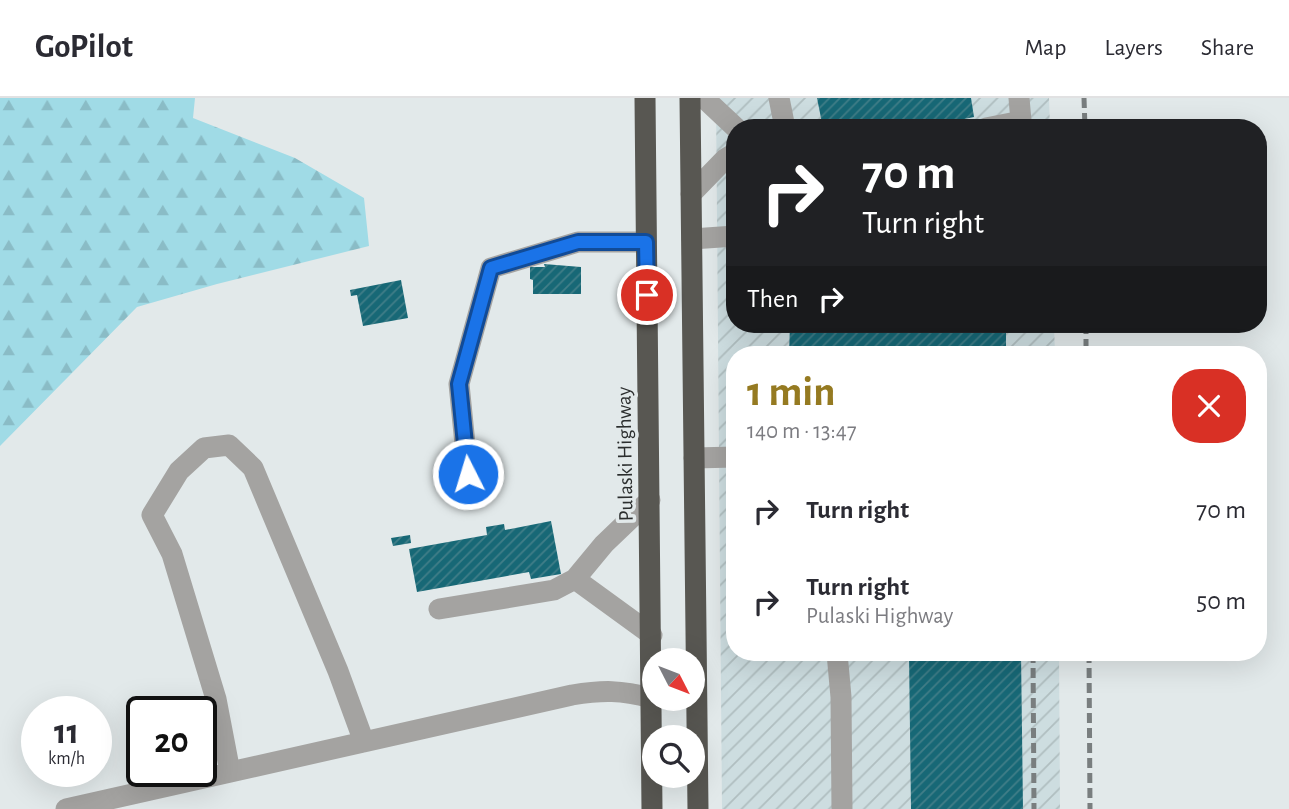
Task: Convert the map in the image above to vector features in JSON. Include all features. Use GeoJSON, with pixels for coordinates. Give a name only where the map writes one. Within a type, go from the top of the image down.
{"type":"FeatureCollection","features":[{"type":"Feature","properties":{"kind":"highway","name":"Pulaski Highway"},"geometry":{"type":"LineString","coordinates":[[645,98],[652,648]]}},
{"type":"Feature","properties":{"kind":"highway"},"geometry":{"type":"LineString","coordinates":[[690,98],[698,809]]}},
{"type":"Feature","properties":{"kind":"highway","name":"Pulaski Highway"},"geometry":{"type":"LineString","coordinates":[[651,711],[652,809]]}},
{"type":"Feature","properties":{"kind":"lane"},"geometry":{"type":"LineString","coordinates":[[704,98],[726,119]]}},
{"type":"Feature","properties":{"kind":"lane"},"geometry":{"type":"LineString","coordinates":[[779,98],[783,119]]}},
{"type":"Feature","properties":{"kind":"lane"},"geometry":{"type":"LineString","coordinates":[[1018,98],[1021,119]]}},
{"type":"Feature","properties":{"kind":"lane"},"geometry":{"type":"LineString","coordinates":[[691,194],[726,158]]}},
{"type":"Feature","properties":{"kind":"lane"},"geometry":{"type":"LineString","coordinates":[[692,239],[726,237]]}},
{"type":"Feature","properties":{"kind":"lane"},"geometry":{"type":"LineString","coordinates":[[468,474],[459,384],[491,268],[578,242],[646,242]]}},
{"type":"Feature","properties":{"kind":"lane"},"geometry":{"type":"LineString","coordinates":[[230,772],[216,699],[172,554],[152,515],[180,471],[204,448],[229,445],[253,468],[338,671],[364,742]]}},
{"type":"Feature","properties":{"kind":"lane"},"geometry":{"type":"LineString","coordinates":[[694,458],[726,457]]}},
{"type":"Feature","properties":{"kind":"lane"},"geometry":{"type":"LineString","coordinates":[[439,609],[554,590],[575,579],[604,544],[650,500]]}},
{"type":"Feature","properties":{"kind":"lane"},"geometry":{"type":"LineString","coordinates":[[575,579],[652,635]]}},
{"type":"Feature","properties":{"kind":"lane"},"geometry":{"type":"LineString","coordinates":[[838,661],[841,697],[842,809]]}},
{"type":"Feature","properties":{"kind":"lane"},"geometry":{"type":"LineString","coordinates":[[66,809],[594,692],[624,691],[642,696]]}},
{"type":"Feature","properties":{"kind":"shaded area"},"geometry":{"type":"Polygon","coordinates":[[[716,98],[1049,98],[1050,119],[726,119],[726,333],[1054,333],[1055,346],[726,346],[726,661],[1059,661],[1060,809],[722,809],[716,98]]]}},
{"type":"Feature","properties":{"kind":"green space"},"geometry":{"type":"Polygon","coordinates":[[[0,98],[195,98],[193,118],[295,158],[364,198],[369,246],[137,307],[0,446],[0,98]]]}},
{"type":"Feature","properties":{"kind":"building"},"geometry":{"type":"Polygon","coordinates":[[[817,98],[971,98],[974,117],[964,119],[821,119],[817,98]]]}},
{"type":"Feature","properties":{"kind":"building"},"geometry":{"type":"Polygon","coordinates":[[[544,264],[581,267],[581,294],[533,294],[530,267],[545,267],[544,264]]]}},
{"type":"Feature","properties":{"kind":"building"},"geometry":{"type":"Polygon","coordinates":[[[401,280],[408,318],[363,326],[357,295],[351,296],[350,290],[401,280]]]}},
{"type":"Feature","properties":{"kind":"building"},"geometry":{"type":"Polygon","coordinates":[[[790,333],[1006,333],[1006,346],[789,346],[790,333]]]}},
{"type":"Feature","properties":{"kind":"building"},"geometry":{"type":"Polygon","coordinates":[[[551,521],[561,574],[531,579],[529,572],[417,592],[409,549],[487,535],[486,527],[504,524],[505,530],[551,521]]]}},
{"type":"Feature","properties":{"kind":"building"},"geometry":{"type":"Polygon","coordinates":[[[410,535],[411,543],[393,546],[391,538],[410,535]]]}},
{"type":"Feature","properties":{"kind":"building"},"geometry":{"type":"Polygon","coordinates":[[[909,661],[1021,661],[1023,809],[911,809],[909,661]]]}},
{"type":"Feature","properties":{"kind":"railway"},"geometry":{"type":"LineString","coordinates":[[1084,98],[1085,119]]}},
{"type":"Feature","properties":{"kind":"railway"},"geometry":{"type":"LineString","coordinates":[[1086,333],[1086,346]]}},
{"type":"Feature","properties":{"kind":"railway"},"geometry":{"type":"LineString","coordinates":[[1033,661],[1034,809]]}},
{"type":"Feature","properties":{"kind":"railway"},"geometry":{"type":"LineString","coordinates":[[1089,661],[1090,809]]}},
{"type":"Feature","properties":{"kind":"route"},"geometry":{"type":"LineString","coordinates":[[468,474],[459,384],[491,268],[578,242],[646,242],[647,295]]}}]}
